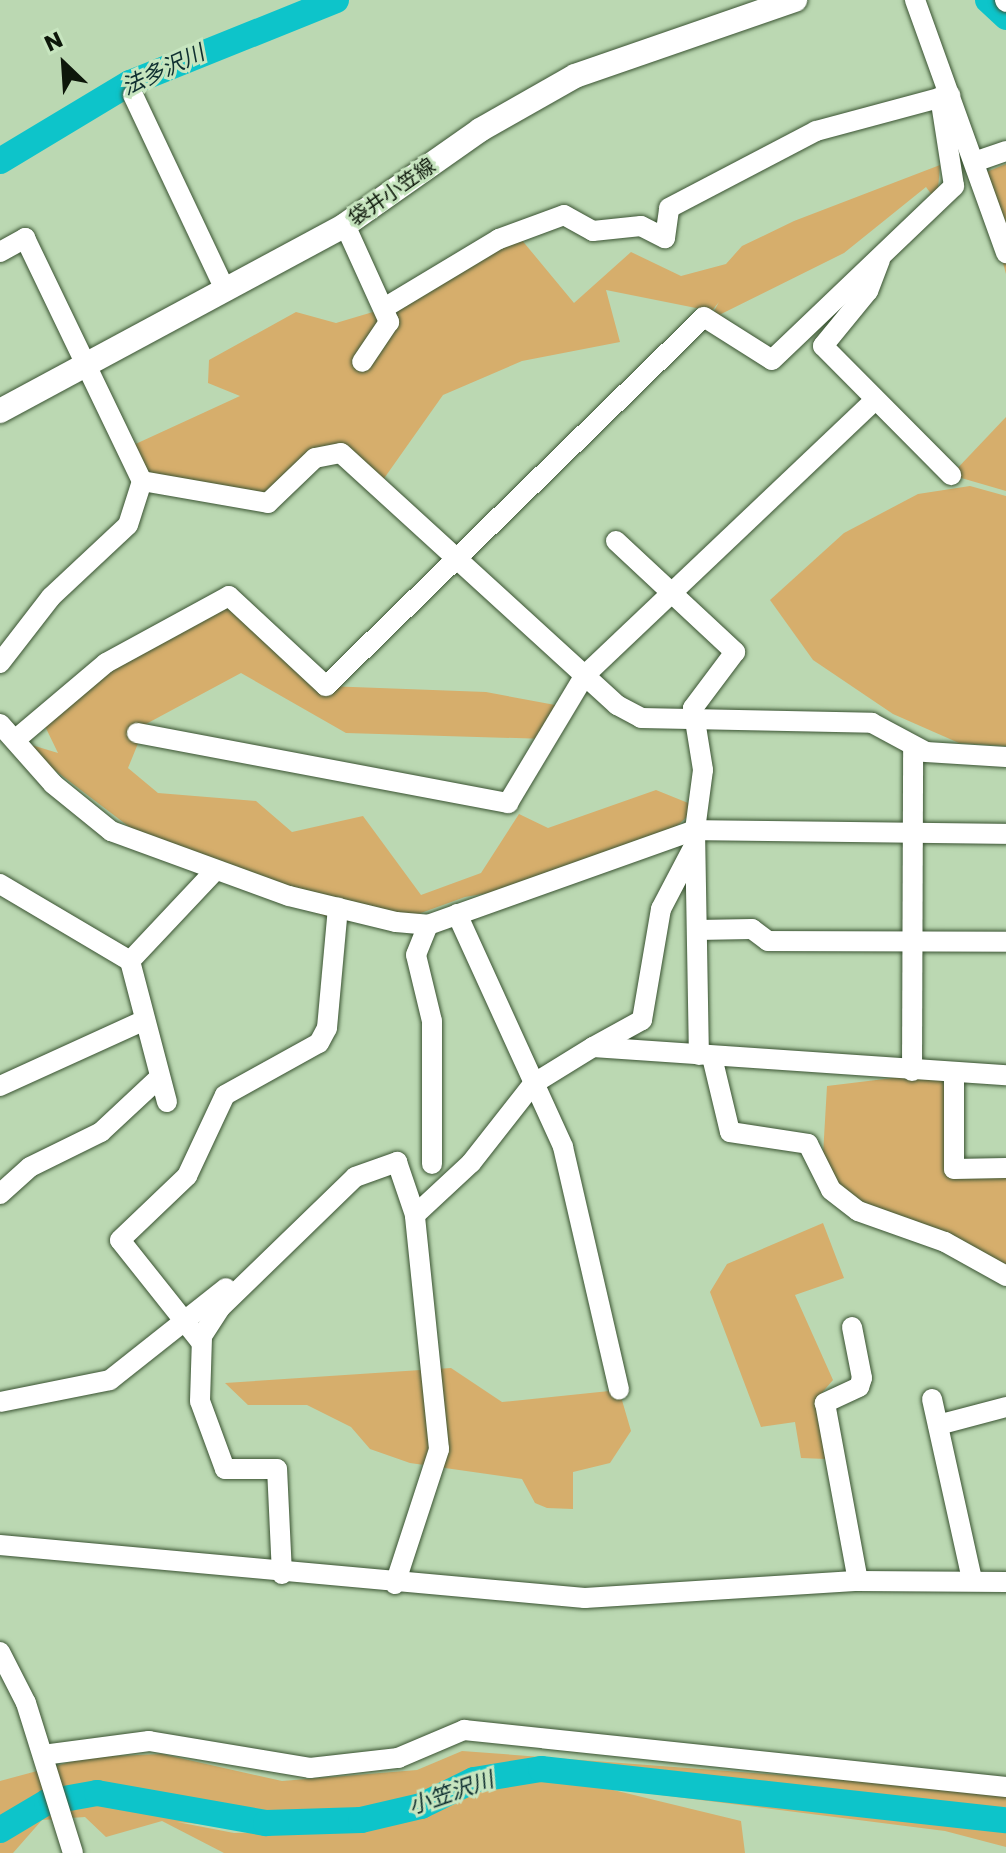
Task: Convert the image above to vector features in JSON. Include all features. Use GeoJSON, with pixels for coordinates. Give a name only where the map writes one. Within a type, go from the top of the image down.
{"type":"FeatureCollection","features":[{"type":"Feature","properties":{"kind":"main road","name":"袋井小笠線"},"geometry":{"type":"LineString","coordinates":[[0,411],[345,225],[480,130],[575,76],[795,0]]}},
{"type":"Feature","properties":{"kind":"street"},"geometry":{"type":"LineString","coordinates":[[915,0],[946,96],[977,161],[1006,253]]}},
{"type":"Feature","properties":{"kind":"street"},"geometry":{"type":"LineString","coordinates":[[133,95],[225,290]]}},
{"type":"Feature","properties":{"kind":"street"},"geometry":{"type":"LineString","coordinates":[[384,308],[499,239],[564,215],[593,231],[641,226],[665,238],[669,208],[816,131],[946,96]]}},
{"type":"Feature","properties":{"kind":"street"},"geometry":{"type":"LineString","coordinates":[[19,737],[106,663],[229,596],[326,686],[453,555],[704,317],[772,360],[954,186],[946,96]]}},
{"type":"Feature","properties":{"kind":"street"},"geometry":{"type":"LineString","coordinates":[[977,161],[1006,151]]}},
{"type":"Feature","properties":{"kind":"street"},"geometry":{"type":"LineString","coordinates":[[345,225],[389,322],[362,362]]}},
{"type":"Feature","properties":{"kind":"street"},"geometry":{"type":"LineString","coordinates":[[0,252],[25,238],[142,481],[128,525],[51,597],[0,663]]}},
{"type":"Feature","properties":{"kind":"street"},"geometry":{"type":"LineString","coordinates":[[880,257],[868,291],[823,346],[874,401],[951,475]]}},
{"type":"Feature","properties":{"kind":"street"},"geometry":{"type":"LineString","coordinates":[[137,733],[508,803],[585,675],[874,401]]}},
{"type":"Feature","properties":{"kind":"street"},"geometry":{"type":"LineString","coordinates":[[142,481],[268,503],[315,458],[341,453],[585,675],[641,718],[872,723],[913,746],[963,759],[1006,757]]}},
{"type":"Feature","properties":{"kind":"street"},"geometry":{"type":"LineString","coordinates":[[616,541],[735,652],[693,708],[703,770],[695,837],[705,1056],[730,1132],[808,1144],[831,1190],[858,1211],[945,1242],[1006,1276]]}},
{"type":"Feature","properties":{"kind":"street"},"geometry":{"type":"LineString","coordinates":[[0,708],[53,784],[111,831],[214,872],[338,908],[428,925],[695,837],[1006,834]]}},
{"type":"Feature","properties":{"kind":"street"},"geometry":{"type":"LineString","coordinates":[[0,724],[19,737]]}},
{"type":"Feature","properties":{"kind":"street"},"geometry":{"type":"LineString","coordinates":[[912,1071],[913,746]]}},
{"type":"Feature","properties":{"kind":"street"},"geometry":{"type":"LineString","coordinates":[[415,1215],[471,1163],[533,1084],[642,1020],[661,909],[695,837]]}},
{"type":"Feature","properties":{"kind":"street"},"geometry":{"type":"LineString","coordinates":[[130,961],[214,872]]}},
{"type":"Feature","properties":{"kind":"street"},"geometry":{"type":"LineString","coordinates":[[0,884],[130,961],[167,1102]]}},
{"type":"Feature","properties":{"kind":"street"},"geometry":{"type":"LineString","coordinates":[[201,1342],[120,1240],[187,1176],[225,1095],[319,1043],[327,1028],[338,908]]}},
{"type":"Feature","properties":{"kind":"street"},"geometry":{"type":"LineString","coordinates":[[457,914],[563,1147],[619,1390]]}},
{"type":"Feature","properties":{"kind":"street"},"geometry":{"type":"LineString","coordinates":[[428,925],[416,955],[432,1021],[432,1164]]}},
{"type":"Feature","properties":{"kind":"street"},"geometry":{"type":"LineString","coordinates":[[697,930],[752,929],[768,941],[1006,942]]}},
{"type":"Feature","properties":{"kind":"street"},"geometry":{"type":"LineString","coordinates":[[0,1086],[145,1020]]}},
{"type":"Feature","properties":{"kind":"street"},"geometry":{"type":"LineString","coordinates":[[593,1047],[1006,1075]]}},
{"type":"Feature","properties":{"kind":"street"},"geometry":{"type":"LineString","coordinates":[[954,1073],[954,1169],[1006,1168]]}},
{"type":"Feature","properties":{"kind":"street"},"geometry":{"type":"LineString","coordinates":[[0,1194],[30,1167],[101,1132],[159,1078]]}},
{"type":"Feature","properties":{"kind":"street"},"geometry":{"type":"LineString","coordinates":[[282,1574],[277,1469],[225,1469],[200,1401],[201,1342],[233,1295],[355,1177],[397,1162],[415,1215],[439,1449],[395,1584]]}},
{"type":"Feature","properties":{"kind":"street"},"geometry":{"type":"LineString","coordinates":[[0,1402],[110,1380],[227,1287],[233,1295]]}},
{"type":"Feature","properties":{"kind":"street"},"geometry":{"type":"LineString","coordinates":[[852,1327],[862,1378],[859,1387],[825,1403],[858,1581]]}},
{"type":"Feature","properties":{"kind":"street"},"geometry":{"type":"LineString","coordinates":[[932,1399],[972,1579]]}},
{"type":"Feature","properties":{"kind":"street"},"geometry":{"type":"LineString","coordinates":[[938,1425],[1006,1407]]}},
{"type":"Feature","properties":{"kind":"street"},"geometry":{"type":"LineString","coordinates":[[0,1545],[282,1574],[585,1598],[858,1581],[972,1579],[1006,1582]]}},
{"type":"Feature","properties":{"kind":"street"},"geometry":{"type":"LineString","coordinates":[[0,1652],[43,1755],[73,1853]]}},
{"type":"Feature","properties":{"kind":"street"},"geometry":{"type":"LineString","coordinates":[[43,1755],[149,1741],[310,1768],[398,1758],[464,1730],[1006,1787]]}},
{"type":"Feature","properties":{"kind":"shaded area"},"geometry":{"type":"Polygon","coordinates":[[[1006,164],[1006,274],[979,175],[1006,164]]]}},
{"type":"Feature","properties":{"kind":"shaded area"},"geometry":{"type":"Polygon","coordinates":[[[940,165],[937,202],[926,187],[844,253],[709,320],[719,302],[707,317],[701,309],[606,290],[620,342],[522,361],[443,395],[378,487],[341,453],[306,462],[250,505],[142,481],[129,447],[240,396],[208,383],[209,360],[296,312],[336,323],[383,309],[516,233],[574,303],[631,252],[681,276],[726,264],[742,246],[794,221],[940,165]]]}},
{"type":"Feature","properties":{"kind":"shaded area"},"geometry":{"type":"Polygon","coordinates":[[[1006,417],[1006,491],[951,475],[1006,417]]]}},
{"type":"Feature","properties":{"kind":"shaded area"},"geometry":{"type":"Polygon","coordinates":[[[970,486],[1006,496],[1006,746],[959,743],[893,714],[813,660],[770,600],[844,533],[918,494],[970,486]]]}},
{"type":"Feature","properties":{"kind":"shaded area"},"geometry":{"type":"Polygon","coordinates":[[[229,596],[326,686],[486,692],[566,707],[547,739],[346,733],[241,673],[146,724],[128,768],[158,793],[256,801],[292,832],[363,816],[421,895],[481,873],[519,814],[548,828],[656,790],[698,807],[660,841],[564,880],[465,897],[396,922],[337,921],[165,854],[15,740],[58,753],[41,718],[120,656],[229,596]]]}},
{"type":"Feature","properties":{"kind":"shaded area"},"geometry":{"type":"Polygon","coordinates":[[[942,1072],[954,1159],[1006,1164],[1006,1276],[858,1211],[822,1172],[827,1086],[942,1072]]]}},
{"type":"Feature","properties":{"kind":"shaded area"},"geometry":{"type":"Polygon","coordinates":[[[823,1223],[844,1278],[795,1295],[833,1380],[820,1395],[826,1459],[801,1458],[795,1422],[761,1427],[710,1292],[727,1264],[823,1223]]]}},
{"type":"Feature","properties":{"kind":"shaded area"},"geometry":{"type":"Polygon","coordinates":[[[451,1368],[502,1402],[619,1390],[631,1431],[610,1463],[573,1472],[573,1509],[547,1508],[535,1503],[522,1479],[410,1463],[370,1449],[351,1427],[307,1405],[248,1405],[225,1383],[451,1368]]]}},
{"type":"Feature","properties":{"kind":"shaded area"},"geometry":{"type":"Polygon","coordinates":[[[462,1751],[1006,1792],[1006,1847],[945,1831],[605,1788],[741,1821],[745,1853],[224,1853],[162,1821],[106,1837],[85,1817],[42,1820],[13,1853],[0,1853],[0,1781],[89,1757],[162,1754],[282,1781],[417,1770],[462,1751]],[[177,1822],[234,1833],[283,1831],[177,1822]]]}},
{"type":"Feature","properties":{"kind":"waterway","name":"法多沢川"},"geometry":{"type":"LineString","coordinates":[[0,161],[130,83],[336,0]]}},
{"type":"Feature","properties":{"kind":"waterway","name":"法多沢川"},"geometry":{"type":"LineString","coordinates":[[988,0],[1006,17]]}},
{"type":"Feature","properties":{"kind":"waterway","name":"小笠沢川"},"geometry":{"type":"LineString","coordinates":[[0,1830],[47,1802],[97,1793],[266,1823],[361,1820],[421,1806],[474,1780],[541,1769],[1006,1820]]}}]}
